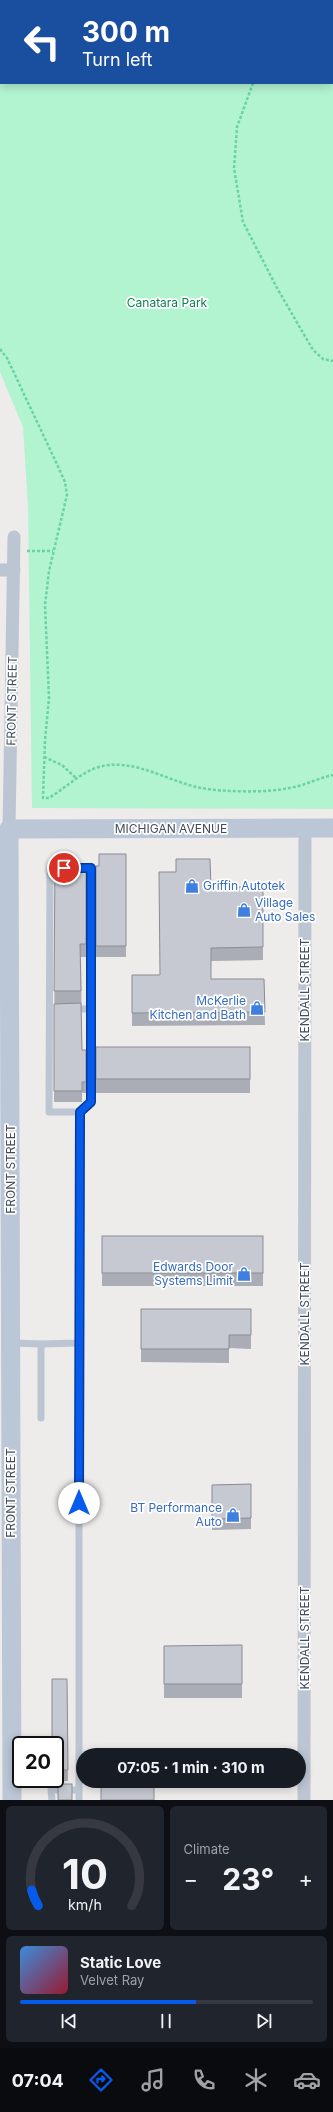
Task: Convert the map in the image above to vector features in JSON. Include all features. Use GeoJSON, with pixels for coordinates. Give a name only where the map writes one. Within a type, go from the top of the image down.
{"type":"FeatureCollection","features":[{"type":"Feature","properties":{"kind":"main road","name":"MICHIGAN AVENUE"},"geometry":{"type":"LineString","coordinates":[[9,829],[333,828]]}},
{"type":"Feature","properties":{"kind":"main road","name":"FRONT STREET"},"geometry":{"type":"LineString","coordinates":[[9,829],[6,1086],[6,1750],[12,1800]]}},
{"type":"Feature","properties":{"kind":"street","name":"FRONT STREET"},"geometry":{"type":"LineString","coordinates":[[9,829],[14,537]]}},
{"type":"Feature","properties":{"kind":"street"},"geometry":{"type":"LineString","coordinates":[[0,570],[14,570]]}},
{"type":"Feature","properties":{"kind":"street","name":"KENDALL STREET"},"geometry":{"type":"LineString","coordinates":[[304,1800],[305,828]]}},
{"type":"Feature","properties":{"kind":"lane"},"geometry":{"type":"LineString","coordinates":[[50,868],[91,868],[91,1009],[91,1102],[80,1112],[49,1112],[56,1010],[50,868]]}},
{"type":"Feature","properties":{"kind":"lane"},"geometry":{"type":"LineString","coordinates":[[56,1010],[91,1009]]}},
{"type":"Feature","properties":{"kind":"lane"},"geometry":{"type":"LineString","coordinates":[[79,1800],[80,1112]]}},
{"type":"Feature","properties":{"kind":"lane"},"geometry":{"type":"LineString","coordinates":[[6,1343],[79,1344]]}},
{"type":"Feature","properties":{"kind":"lane"},"geometry":{"type":"LineString","coordinates":[[41,1344],[41,1418]]}},
{"type":"Feature","properties":{"kind":"lane"},"geometry":{"type":"LineString","coordinates":[[52,1800],[51,1790],[79,1790]]}},
{"type":"Feature","properties":{"kind":"path"},"geometry":{"type":"LineString","coordinates":[[253,84],[237,127],[234,168],[243,222],[277,288],[313,350],[323,359],[333,361]]}},
{"type":"Feature","properties":{"kind":"path"},"geometry":{"type":"LineString","coordinates":[[0,349],[7,358],[65,482],[67,495],[66,506],[53,551],[45,605],[49,698],[44,757],[43,798],[49,798],[87,772],[102,766],[122,764],[147,770],[170,780],[202,788],[247,790],[289,788],[333,775]]}},
{"type":"Feature","properties":{"kind":"path"},"geometry":{"type":"LineString","coordinates":[[27,551],[53,551]]}},
{"type":"Feature","properties":{"kind":"path"},"geometry":{"type":"LineString","coordinates":[[44,757],[62,765],[77,779]]}},
{"type":"Feature","properties":{"kind":"green space","name":"Canatara Park"},"geometry":{"type":"Polygon","coordinates":[[[0,84],[333,84],[333,809],[32,808],[28,506],[23,427],[0,372],[0,84]]]}},
{"type":"Feature","properties":{"kind":"building"},"geometry":{"type":"Polygon","coordinates":[[[99,854],[126,854],[126,946],[96,946],[96,866],[99,866],[99,854]]]}},
{"type":"Feature","properties":{"kind":"building"},"geometry":{"type":"Polygon","coordinates":[[[176,859],[210,859],[211,887],[263,887],[263,947],[211,948],[211,979],[264,979],[265,1012],[132,1013],[132,975],[160,975],[159,872],[176,872],[176,859]]]}},
{"type":"Feature","properties":{"kind":"building"},"geometry":{"type":"Polygon","coordinates":[[[55,864],[86,864],[86,944],[80,944],[81,991],[54,991],[55,864]]]}},
{"type":"Feature","properties":{"kind":"building"},"geometry":{"type":"Polygon","coordinates":[[[81,1003],[82,1050],[86,1050],[86,1082],[82,1082],[82,1091],[54,1091],[54,1004],[81,1003]]]}},
{"type":"Feature","properties":{"kind":"building"},"geometry":{"type":"Polygon","coordinates":[[[96,1047],[250,1047],[250,1079],[96,1079],[96,1047]]]}},
{"type":"Feature","properties":{"kind":"building"},"geometry":{"type":"Polygon","coordinates":[[[102,1236],[263,1236],[263,1273],[102,1273],[102,1236]]]}},
{"type":"Feature","properties":{"kind":"building"},"geometry":{"type":"Polygon","coordinates":[[[141,1309],[251,1309],[251,1335],[229,1335],[229,1349],[141,1349],[141,1309]]]}},
{"type":"Feature","properties":{"kind":"building"},"geometry":{"type":"Polygon","coordinates":[[[251,1484],[251,1518],[212,1519],[212,1485],[251,1484]]]}},
{"type":"Feature","properties":{"kind":"building"},"geometry":{"type":"Polygon","coordinates":[[[242,1645],[242,1684],[164,1684],[164,1646],[242,1645]]]}},
{"type":"Feature","properties":{"kind":"building"},"geometry":{"type":"Polygon","coordinates":[[[52,1679],[67,1679],[68,1770],[64,1770],[64,1736],[52,1736],[52,1679]]]}},
{"type":"Feature","properties":{"kind":"building"},"geometry":{"type":"Polygon","coordinates":[[[64,1784],[72,1784],[72,1800],[58,1800],[58,1788],[64,1788],[64,1784]]]}},
{"type":"Feature","properties":{"kind":"building"},"geometry":{"type":"Polygon","coordinates":[[[101,1788],[154,1788],[154,1800],[101,1800],[101,1788]]]}},
{"type":"Feature","properties":{"kind":"place","name":"Griffin Autotek"},"geometry":{"type":"Point","coordinates":[192,886]}},
{"type":"Feature","properties":{"kind":"place","name":"Village Auto Sales"},"geometry":{"type":"Point","coordinates":[244,910]}},
{"type":"Feature","properties":{"kind":"place","name":"McKerlie Kitchen and Bath"},"geometry":{"type":"Point","coordinates":[257,1008]}},
{"type":"Feature","properties":{"kind":"place","name":"Edwards Door Systems Limit"},"geometry":{"type":"Point","coordinates":[244,1274]}},
{"type":"Feature","properties":{"kind":"place","name":"BT Performance Auto"},"geometry":{"type":"Point","coordinates":[233,1515]}},
{"type":"Feature","properties":{"kind":"route"},"geometry":{"type":"LineString","coordinates":[[64,868],[91,868],[91,1102],[80,1112],[79,1503]]}}]}
